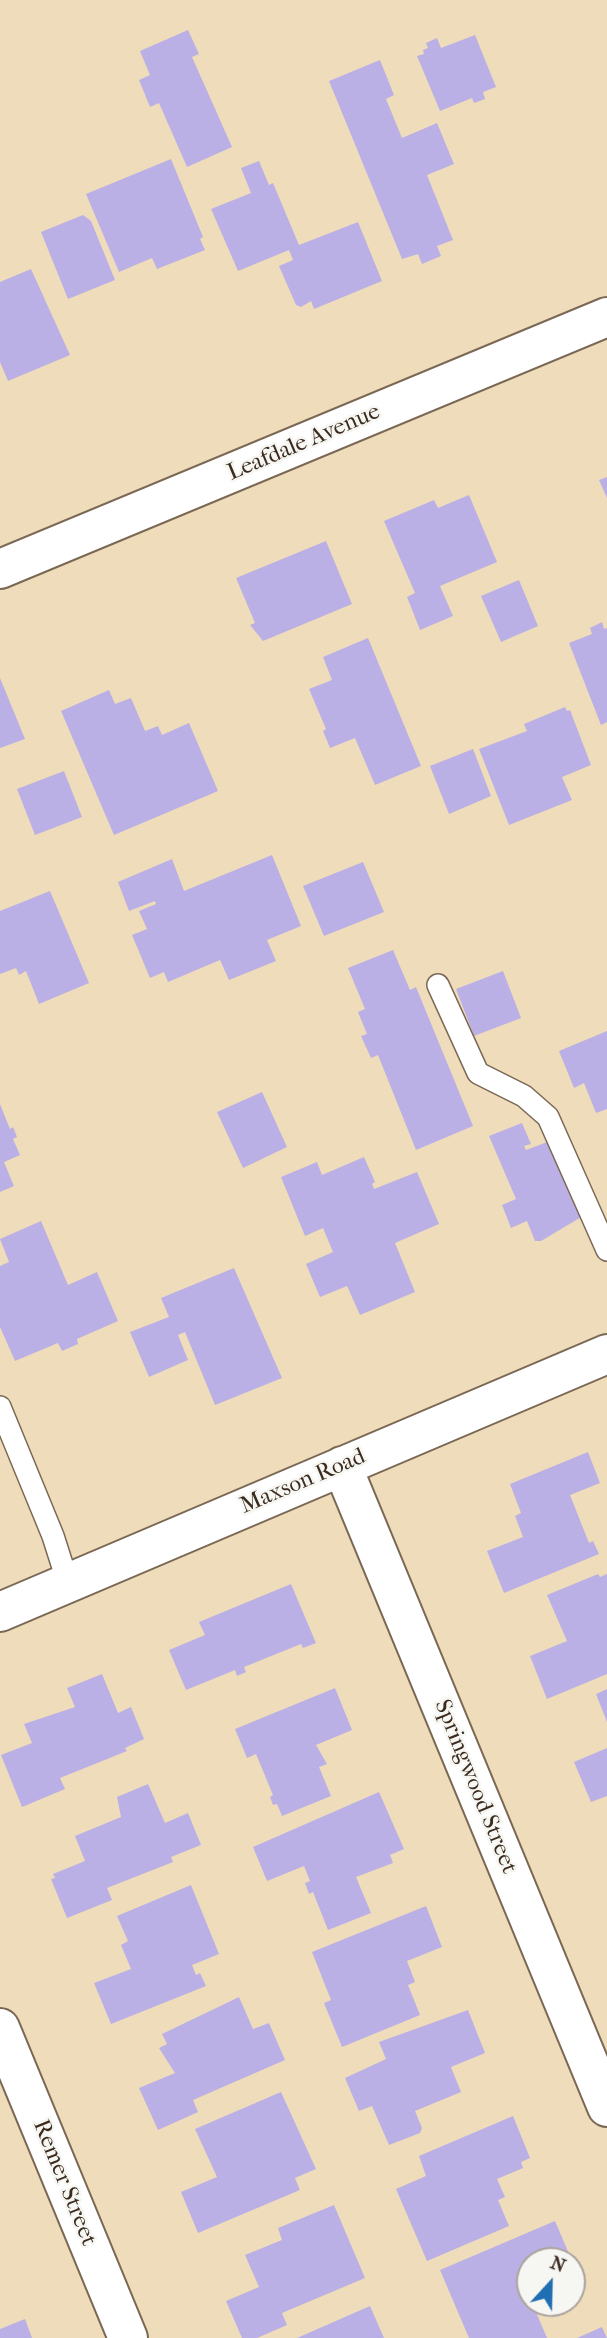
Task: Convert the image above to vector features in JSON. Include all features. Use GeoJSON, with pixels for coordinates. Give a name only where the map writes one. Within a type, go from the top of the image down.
{"type":"FeatureCollection","features":[{"type":"Feature","properties":{"kind":"street","name":"Leafdale Avenue"},"geometry":{"type":"LineString","coordinates":[[0,569],[607,317]]}},
{"type":"Feature","properties":{"kind":"street","name":"Maxson Road"},"geometry":{"type":"LineString","coordinates":[[0,1612],[607,1354]]}},
{"type":"Feature","properties":{"kind":"street","name":"Springwood Street"},"geometry":{"type":"LineString","coordinates":[[342,1466],[607,2107]]}},
{"type":"Feature","properties":{"kind":"street","name":"Remer Street"},"geometry":{"type":"LineString","coordinates":[[0,2028],[128,2338]]}},
{"type":"Feature","properties":{"kind":"lane"},"geometry":{"type":"LineString","coordinates":[[438,985],[478,1073],[524,1096],[548,1117],[607,1250]]}},
{"type":"Feature","properties":{"kind":"lane"},"geometry":{"type":"LineString","coordinates":[[0,1406],[68,1583]]}},
{"type":"Feature","properties":{"kind":"building"},"geometry":{"type":"Polygon","coordinates":[[[188,30],[199,54],[192,57],[232,147],[187,167],[159,103],[150,107],[139,80],[150,75],[140,51],[188,30]]]}},
{"type":"Feature","properties":{"kind":"building"},"geometry":{"type":"Polygon","coordinates":[[[475,35],[496,87],[483,92],[485,99],[474,103],[472,98],[440,111],[417,56],[424,54],[423,50],[428,48],[426,43],[437,38],[441,48],[475,35]]]}},
{"type":"Feature","properties":{"kind":"building"},"geometry":{"type":"Polygon","coordinates":[[[380,60],[394,95],[386,99],[402,138],[437,123],[454,164],[427,175],[453,240],[437,246],[441,256],[422,264],[418,254],[402,259],[329,81],[380,60]]]}},
{"type":"Feature","properties":{"kind":"building"},"geometry":{"type":"Polygon","coordinates":[[[171,159],[203,237],[200,239],[205,250],[157,269],[152,258],[119,272],[86,194],[171,159]]]}},
{"type":"Feature","properties":{"kind":"building"},"geometry":{"type":"Polygon","coordinates":[[[259,161],[269,185],[273,183],[299,245],[358,222],[382,281],[314,309],[311,301],[301,307],[296,305],[279,266],[293,260],[289,250],[238,271],[211,209],[251,193],[241,168],[259,161]]]}},
{"type":"Feature","properties":{"kind":"building"},"geometry":{"type":"Polygon","coordinates":[[[83,215],[91,221],[115,280],[68,299],[41,232],[83,215]]]}},
{"type":"Feature","properties":{"kind":"building"},"geometry":{"type":"Polygon","coordinates":[[[31,269],[70,355],[8,381],[0,362],[0,282],[31,269]]]}},
{"type":"Feature","properties":{"kind":"building"},"geometry":{"type":"Polygon","coordinates":[[[607,477],[607,498],[599,480],[607,477]]]}},
{"type":"Feature","properties":{"kind":"building"},"geometry":{"type":"Polygon","coordinates":[[[469,495],[497,562],[440,586],[453,616],[420,630],[407,597],[415,593],[384,521],[434,500],[438,508],[469,495]]]}},
{"type":"Feature","properties":{"kind":"building"},"geometry":{"type":"Polygon","coordinates":[[[326,541],[352,604],[263,641],[250,625],[255,623],[236,578],[326,541]]]}},
{"type":"Feature","properties":{"kind":"building"},"geometry":{"type":"Polygon","coordinates":[[[519,580],[538,626],[501,642],[481,596],[519,580]]]}},
{"type":"Feature","properties":{"kind":"building"},"geometry":{"type":"Polygon","coordinates":[[[602,622],[604,629],[607,628],[607,722],[601,725],[569,643],[592,634],[590,628],[602,622]]]}},
{"type":"Feature","properties":{"kind":"building"},"geometry":{"type":"Polygon","coordinates":[[[368,638],[421,766],[375,785],[355,738],[330,748],[323,731],[326,729],[309,689],[332,680],[323,657],[368,638]]]}},
{"type":"Feature","properties":{"kind":"building"},"geometry":{"type":"Polygon","coordinates":[[[0,678],[25,739],[0,748],[0,678]]]}},
{"type":"Feature","properties":{"kind":"building"},"geometry":{"type":"Polygon","coordinates":[[[109,690],[115,704],[131,698],[145,731],[158,726],[162,735],[189,723],[218,791],[114,835],[61,711],[109,690]]]}},
{"type":"Feature","properties":{"kind":"building"},"geometry":{"type":"Polygon","coordinates":[[[565,707],[567,711],[570,710],[591,765],[562,777],[572,800],[509,825],[479,749],[527,731],[524,724],[565,707]]]}},
{"type":"Feature","properties":{"kind":"building"},"geometry":{"type":"Polygon","coordinates":[[[473,749],[491,796],[449,814],[430,766],[473,749]]]}},
{"type":"Feature","properties":{"kind":"building"},"geometry":{"type":"Polygon","coordinates":[[[64,771],[82,817],[35,835],[17,789],[64,771]]]}},
{"type":"Feature","properties":{"kind":"building"},"geometry":{"type":"Polygon","coordinates":[[[272,855],[301,926],[267,940],[276,961],[229,980],[220,960],[168,982],[164,972],[150,978],[132,935],[147,929],[139,911],[156,904],[155,901],[129,911],[118,882],[172,859],[184,891],[272,855]]]}},
{"type":"Feature","properties":{"kind":"building"},"geometry":{"type":"Polygon","coordinates":[[[363,862],[384,912],[324,936],[303,886],[363,862]]]}},
{"type":"Feature","properties":{"kind":"building"},"geometry":{"type":"Polygon","coordinates":[[[50,891],[89,983],[39,1004],[26,971],[19,975],[16,968],[0,974],[0,911],[50,891]]]}},
{"type":"Feature","properties":{"kind":"building"},"geometry":{"type":"Polygon","coordinates":[[[393,950],[410,990],[416,987],[473,1126],[416,1150],[378,1055],[371,1058],[361,1036],[367,1034],[358,1012],[365,1009],[348,968],[393,950]]]}},
{"type":"Feature","properties":{"kind":"building"},"geometry":{"type":"Polygon","coordinates":[[[503,971],[521,1018],[474,1036],[456,989],[503,971]]]}},
{"type":"Feature","properties":{"kind":"building"},"geometry":{"type":"Polygon","coordinates":[[[607,1031],[607,1109],[596,1113],[584,1083],[574,1088],[559,1051],[607,1031]]]}},
{"type":"Feature","properties":{"kind":"building"},"geometry":{"type":"Polygon","coordinates":[[[262,1092],[287,1147],[243,1168],[217,1112],[262,1092]]]}},
{"type":"Feature","properties":{"kind":"building"},"geometry":{"type":"Polygon","coordinates":[[[0,1104],[10,1129],[13,1127],[17,1137],[13,1139],[20,1155],[4,1162],[14,1186],[0,1192],[0,1104]]]}},
{"type":"Feature","properties":{"kind":"building"},"geometry":{"type":"Polygon","coordinates":[[[522,1123],[531,1144],[524,1146],[526,1150],[555,1139],[583,1216],[541,1241],[535,1241],[527,1221],[511,1228],[502,1205],[516,1199],[489,1136],[522,1123]]]}},
{"type":"Feature","properties":{"kind":"building"},"geometry":{"type":"Polygon","coordinates":[[[364,1157],[375,1182],[372,1184],[374,1189],[417,1172],[439,1224],[395,1243],[415,1292],[360,1315],[347,1286],[320,1297],[306,1264],[333,1252],[323,1228],[305,1236],[281,1177],[317,1162],[322,1175],[364,1157]]]}},
{"type":"Feature","properties":{"kind":"building"},"geometry":{"type":"Polygon","coordinates":[[[41,1221],[68,1285],[97,1272],[118,1321],[77,1339],[78,1344],[62,1351],[58,1343],[15,1361],[0,1327],[0,1266],[9,1262],[0,1239],[41,1221]]]}},
{"type":"Feature","properties":{"kind":"building"},"geometry":{"type":"Polygon","coordinates":[[[234,1268],[282,1378],[215,1405],[185,1332],[178,1335],[188,1360],[149,1377],[130,1332],[169,1317],[161,1298],[234,1268]]]}},
{"type":"Feature","properties":{"kind":"building"},"geometry":{"type":"Polygon","coordinates":[[[588,1452],[600,1483],[570,1495],[589,1543],[593,1541],[599,1554],[504,1593],[487,1551],[523,1537],[515,1516],[521,1513],[510,1484],[588,1452]]]}},
{"type":"Feature","properties":{"kind":"building"},"geometry":{"type":"Polygon","coordinates":[[[598,1574],[600,1577],[607,1574],[607,1674],[547,1699],[530,1656],[567,1641],[547,1595],[598,1574]]]}},
{"type":"Feature","properties":{"kind":"building"},"geometry":{"type":"Polygon","coordinates":[[[291,1584],[316,1643],[303,1648],[301,1644],[244,1667],[246,1672],[237,1676],[235,1670],[186,1690],[169,1650],[205,1635],[199,1622],[291,1584]]]}},
{"type":"Feature","properties":{"kind":"building"},"geometry":{"type":"Polygon","coordinates":[[[102,1674],[118,1713],[131,1707],[144,1739],[125,1748],[127,1751],[60,1778],[65,1789],[22,1807],[1,1755],[32,1743],[24,1724],[75,1707],[67,1688],[102,1674]]]}},
{"type":"Feature","properties":{"kind":"building"},"geometry":{"type":"Polygon","coordinates":[[[335,1688],[352,1730],[316,1745],[327,1764],[319,1767],[331,1796],[282,1816],[277,1804],[273,1805],[270,1797],[273,1795],[256,1754],[247,1758],[235,1729],[335,1688]]]}},
{"type":"Feature","properties":{"kind":"building"},"geometry":{"type":"Polygon","coordinates":[[[607,1689],[607,1722],[596,1694],[607,1689]]]}},
{"type":"Feature","properties":{"kind":"building"},"geometry":{"type":"Polygon","coordinates":[[[607,1748],[607,1796],[591,1802],[574,1762],[607,1748]]]}},
{"type":"Feature","properties":{"kind":"building"},"geometry":{"type":"Polygon","coordinates":[[[148,1784],[165,1823],[188,1813],[201,1845],[171,1857],[173,1862],[107,1888],[112,1900],[67,1918],[51,1879],[55,1878],[53,1874],[85,1861],[75,1836],[121,1817],[117,1797],[148,1784]]]}},
{"type":"Feature","properties":{"kind":"building"},"geometry":{"type":"Polygon","coordinates":[[[379,1792],[404,1849],[390,1855],[393,1863],[356,1877],[371,1913],[328,1930],[313,1892],[309,1894],[305,1883],[310,1881],[304,1866],[267,1881],[253,1847],[379,1792]]]}},
{"type":"Feature","properties":{"kind":"building"},"geometry":{"type":"Polygon","coordinates":[[[191,1885],[219,1954],[192,1965],[196,1975],[200,1973],[206,1986],[111,2024],[94,1983],[131,1969],[121,1945],[128,1941],[117,1916],[191,1885]]]}},
{"type":"Feature","properties":{"kind":"building"},"geometry":{"type":"Polygon","coordinates":[[[426,1906],[442,1947],[407,1961],[415,1982],[408,1985],[420,2015],[342,2047],[324,2003],[331,2000],[312,1952],[426,1906]]]}},
{"type":"Feature","properties":{"kind":"building"},"geometry":{"type":"Polygon","coordinates":[[[239,1997],[253,2029],[269,2023],[285,2060],[193,2100],[198,2112],[158,2130],[139,2088],[175,2073],[159,2048],[167,2044],[162,2034],[239,1997]]]}},
{"type":"Feature","properties":{"kind":"building"},"geometry":{"type":"Polygon","coordinates":[[[468,2010],[485,2053],[451,2067],[461,2092],[415,2111],[422,2128],[420,2133],[389,2145],[372,2106],[359,2111],[345,2078],[386,2059],[379,2042],[468,2010]]]}},
{"type":"Feature","properties":{"kind":"building"},"geometry":{"type":"Polygon","coordinates":[[[281,2092],[316,2169],[295,2178],[300,2190],[198,2233],[181,2192],[217,2177],[195,2129],[281,2092]]]}},
{"type":"Feature","properties":{"kind":"building"},"geometry":{"type":"Polygon","coordinates":[[[513,2116],[530,2158],[521,2162],[523,2168],[497,2179],[505,2197],[498,2200],[509,2226],[427,2261],[396,2189],[426,2176],[419,2156],[513,2116]]]}},
{"type":"Feature","properties":{"kind":"building"},"geometry":{"type":"Polygon","coordinates":[[[334,2205],[365,2278],[282,2313],[287,2325],[257,2338],[242,2338],[226,2301],[259,2287],[245,2255],[282,2240],[278,2228],[334,2205]]]}},
{"type":"Feature","properties":{"kind":"building"},"geometry":{"type":"Polygon","coordinates":[[[555,2221],[566,2247],[516,2247],[516,2317],[538,2317],[547,2338],[469,2338],[440,2270],[555,2221]]]}},
{"type":"Feature","properties":{"kind":"building"},"geometry":{"type":"Polygon","coordinates":[[[370,2306],[384,2338],[297,2338],[370,2306]]]}},
{"type":"Feature","properties":{"kind":"building"},"geometry":{"type":"Polygon","coordinates":[[[25,2319],[32,2338],[0,2338],[0,2329],[25,2319]]]}},
{"type":"Feature","properties":{"kind":"building"},"geometry":{"type":"Polygon","coordinates":[[[602,2327],[607,2338],[577,2338],[602,2327]]]}}]}
